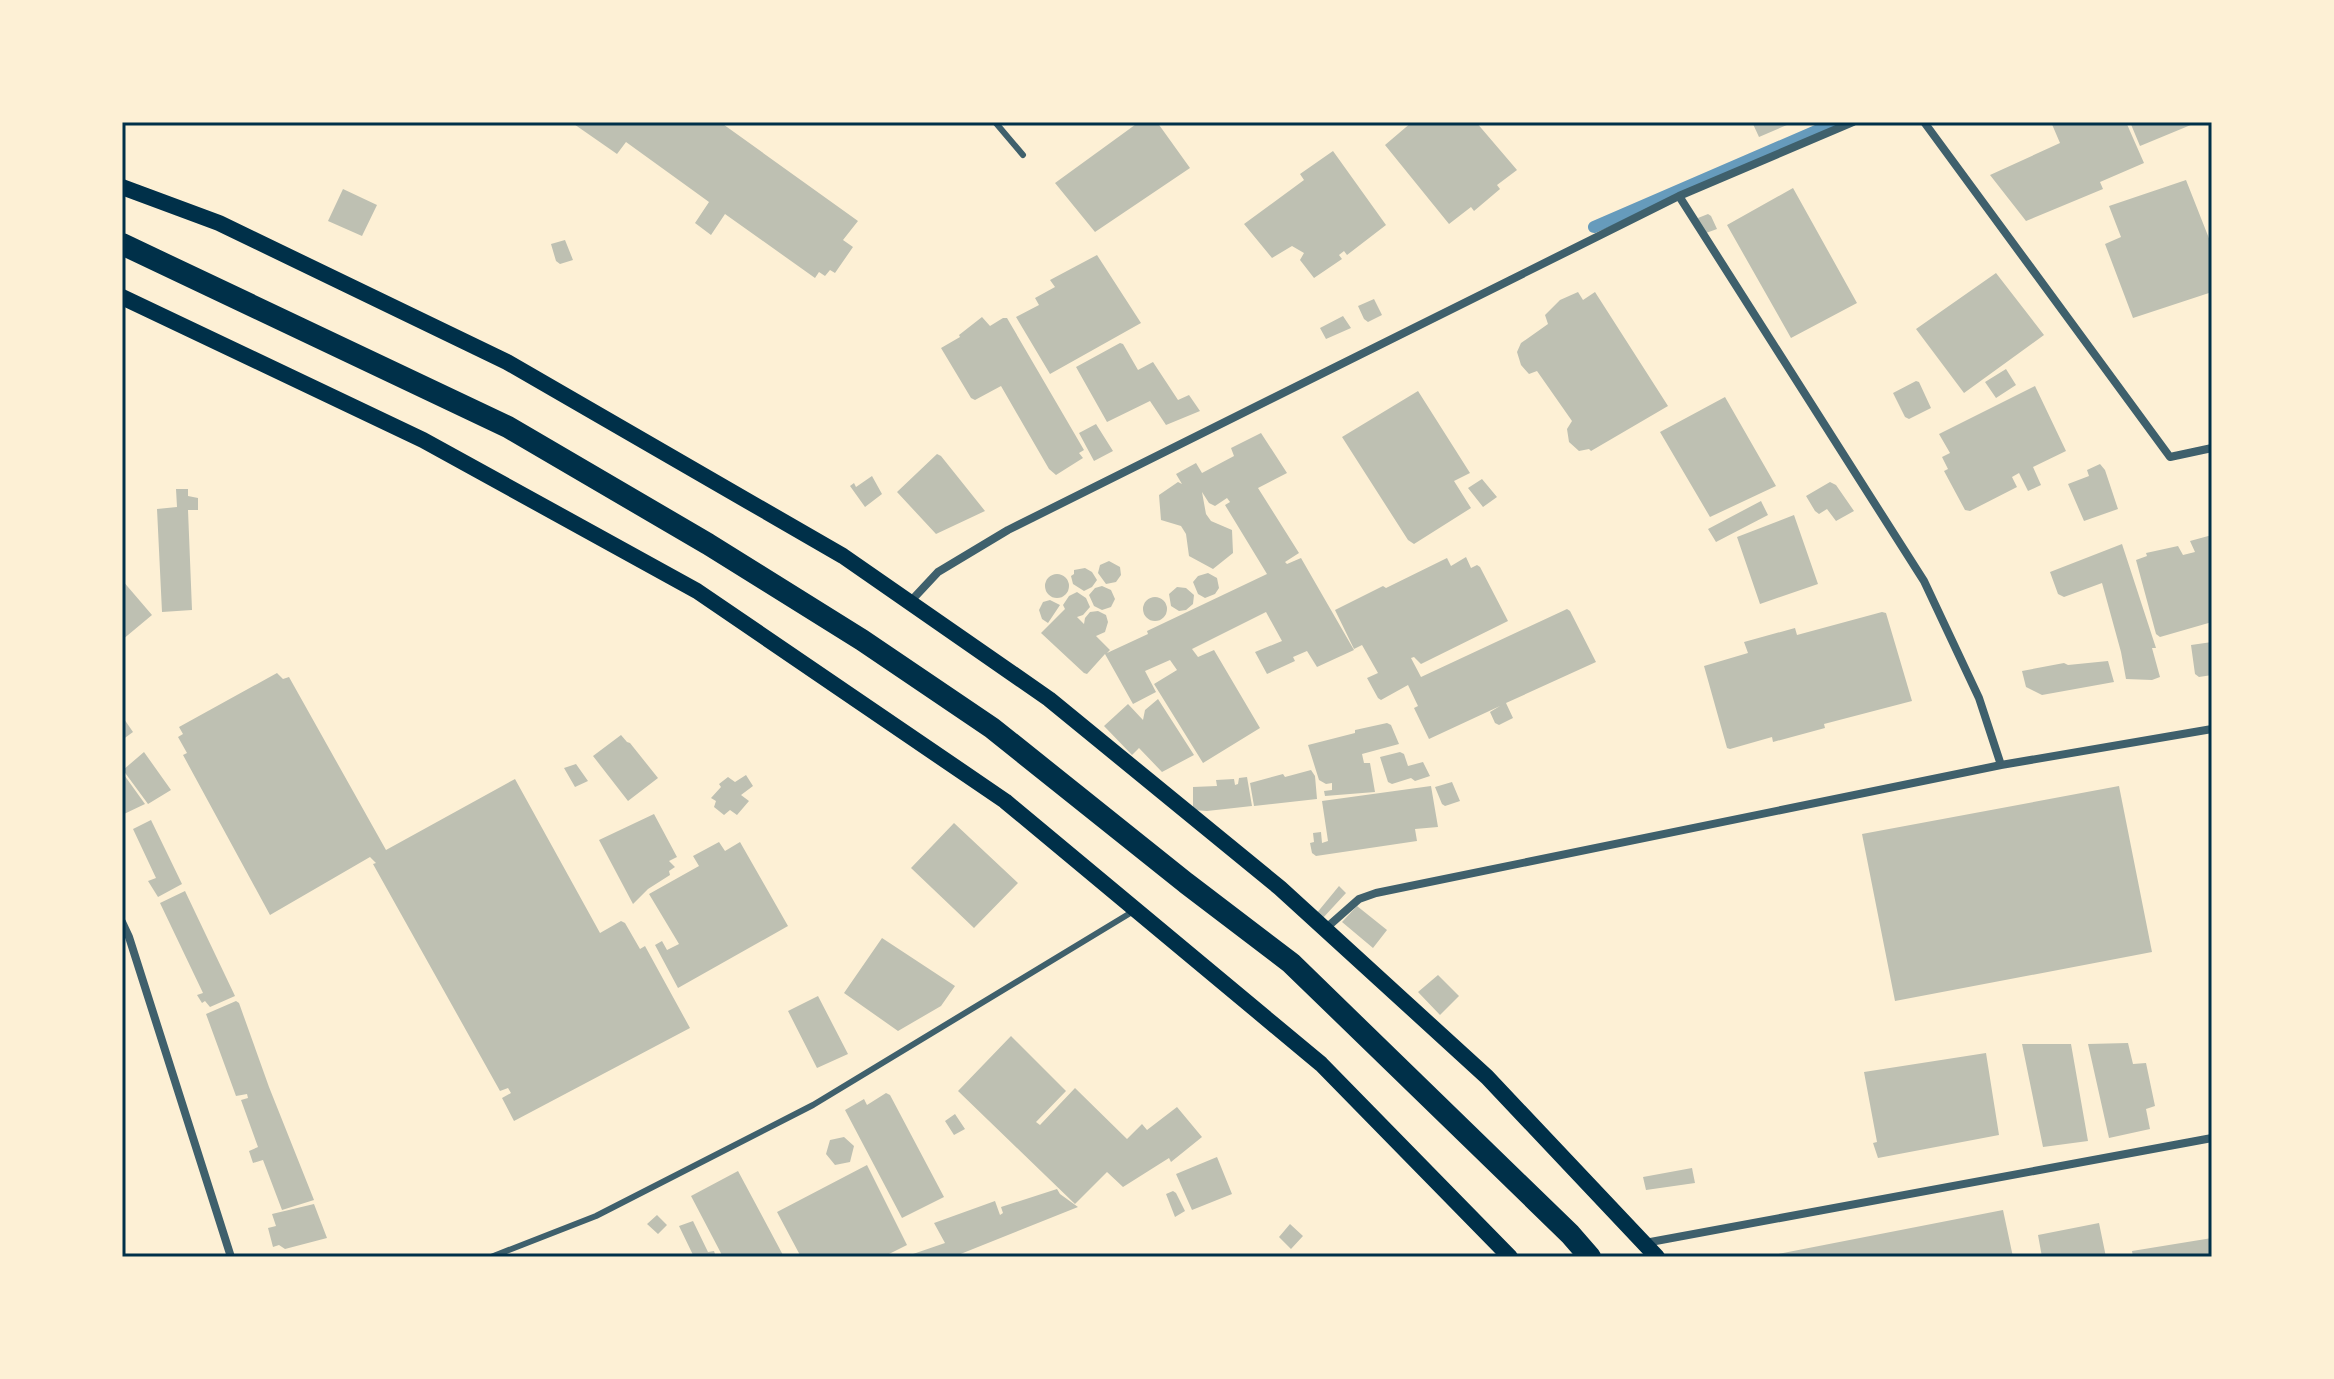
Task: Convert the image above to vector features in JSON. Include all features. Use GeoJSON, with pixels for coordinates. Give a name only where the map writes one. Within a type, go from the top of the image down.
{"type":"FeatureCollection","features":[{"type":"Feature","properties":{"kind":"highway"},"geometry":{"type":"LineString","coordinates":[[122,244],[508,427],[708,544],[862,640],[992,728],[1291,963],[1590,1257]]}},
{"type":"Feature","properties":{"kind":"main road"},"geometry":{"type":"LineString","coordinates":[[122,187],[219,223],[507,362],[843,556],[910,602],[1049,699],[1280,888],[1487,1077],[1657,1257]]}},
{"type":"Feature","properties":{"kind":"main road"},"geometry":{"type":"LineString","coordinates":[[122,297],[423,440],[697,591],[1005,801],[1321,1064],[1510,1257]]}},
{"type":"Feature","properties":{"kind":"street"},"geometry":{"type":"LineString","coordinates":[[910,602],[938,572],[1008,530],[1679,196],[1853,122]]}},
{"type":"Feature","properties":{"kind":"street"},"geometry":{"type":"LineString","coordinates":[[1924,122],[2170,457],[2212,448]]}},
{"type":"Feature","properties":{"kind":"street"},"geometry":{"type":"LineString","coordinates":[[1679,196],[1924,581],[1979,698],[2001,765]]}},
{"type":"Feature","properties":{"kind":"street"},"geometry":{"type":"LineString","coordinates":[[1325,929],[1359,899],[1376,893],[2001,765],[2212,729]]}},
{"type":"Feature","properties":{"kind":"street"},"geometry":{"type":"LineString","coordinates":[[122,922],[231,1257]]}},
{"type":"Feature","properties":{"kind":"street"},"geometry":{"type":"LineString","coordinates":[[1644,1244],[2212,1138]]}},
{"type":"Feature","properties":{"kind":"lane"},"geometry":{"type":"LineString","coordinates":[[995,122],[1023,155]]}},
{"type":"Feature","properties":{"kind":"lane"},"geometry":{"type":"LineString","coordinates":[[491,1257],[596,1216],[813,1105],[1135,910]]}},
{"type":"Feature","properties":{"kind":"building"},"geometry":{"type":"Polygon","coordinates":[[[571,122],[720,122],[858,221],[843,240],[853,247],[835,273],[830,270],[825,276],[819,272],[815,278],[725,214],[711,235],[695,223],[709,202],[626,142],[617,154],[571,122]]]}},
{"type":"Feature","properties":{"kind":"building"},"geometry":{"type":"Polygon","coordinates":[[[1139,122],[1157,122],[1190,168],[1095,232],[1055,183],[1139,122]]]}},
{"type":"Feature","properties":{"kind":"building"},"geometry":{"type":"Polygon","coordinates":[[[1412,122],[1476,122],[1517,170],[1497,185],[1500,189],[1474,211],[1471,207],[1449,224],[1385,145],[1412,122]]]}},
{"type":"Feature","properties":{"kind":"building"},"geometry":{"type":"Polygon","coordinates":[[[1794,122],[1759,137],[1753,124],[1794,122]]]}},
{"type":"Feature","properties":{"kind":"building"},"geometry":{"type":"Polygon","coordinates":[[[2051,122],[2126,122],[2144,163],[2100,182],[2103,189],[2026,221],[1990,175],[2060,143],[2051,122]]]}},
{"type":"Feature","properties":{"kind":"building"},"geometry":{"type":"Polygon","coordinates":[[[2130,122],[2198,122],[2140,146],[2130,122]]]}},
{"type":"Feature","properties":{"kind":"building"},"geometry":{"type":"Polygon","coordinates":[[[1333,151],[1386,225],[1347,255],[1344,251],[1339,255],[1342,259],[1314,278],[1300,260],[1304,253],[1292,246],[1272,258],[1244,224],[1304,180],[1300,174],[1333,151]]]}},
{"type":"Feature","properties":{"kind":"building"},"geometry":{"type":"Polygon","coordinates":[[[2186,180],[2212,246],[2212,292],[2133,318],[2105,244],[2121,237],[2109,206],[2186,180]]]}},
{"type":"Feature","properties":{"kind":"building"},"geometry":{"type":"Polygon","coordinates":[[[1793,188],[1857,303],[1791,338],[1727,225],[1793,188]]]}},
{"type":"Feature","properties":{"kind":"building"},"geometry":{"type":"Polygon","coordinates":[[[343,189],[377,205],[362,236],[328,221],[343,189]]]}},
{"type":"Feature","properties":{"kind":"building"},"geometry":{"type":"Polygon","coordinates":[[[1708,214],[1717,229],[1706,233],[1698,218],[1708,214]]]}},
{"type":"Feature","properties":{"kind":"building"},"geometry":{"type":"Polygon","coordinates":[[[565,240],[573,260],[560,264],[556,261],[551,244],[565,240]]]}},
{"type":"Feature","properties":{"kind":"building"},"geometry":{"type":"Polygon","coordinates":[[[1097,255],[1141,323],[1050,374],[1016,317],[1039,305],[1035,298],[1055,287],[1050,280],[1097,255]]]}},
{"type":"Feature","properties":{"kind":"building"},"geometry":{"type":"Polygon","coordinates":[[[1996,273],[2044,335],[1964,393],[1916,329],[1996,273]]]}},
{"type":"Feature","properties":{"kind":"building"},"geometry":{"type":"Polygon","coordinates":[[[1578,292],[1583,300],[1595,292],[1668,406],[1591,451],[1579,451],[1569,442],[1567,429],[1572,421],[1537,371],[1529,374],[1521,365],[1517,352],[1521,343],[1548,324],[1545,315],[1560,300],[1578,292]]]}},
{"type":"Feature","properties":{"kind":"building"},"geometry":{"type":"Polygon","coordinates":[[[1374,299],[1382,315],[1368,322],[1358,306],[1374,299]]]}},
{"type":"Feature","properties":{"kind":"building"},"geometry":{"type":"Polygon","coordinates":[[[1343,316],[1351,328],[1326,339],[1320,328],[1343,316]]]}},
{"type":"Feature","properties":{"kind":"building"},"geometry":{"type":"Polygon","coordinates":[[[982,317],[990,326],[1007,318],[1084,450],[1079,453],[1083,458],[1056,475],[1049,469],[1001,386],[975,400],[971,398],[941,348],[960,337],[982,317]]]}},
{"type":"Feature","properties":{"kind":"building"},"geometry":{"type":"Polygon","coordinates":[[[1120,343],[1138,370],[1153,362],[1178,400],[1189,395],[1200,411],[1166,425],[1150,401],[1107,422],[1076,367],[1120,343]]]}},
{"type":"Feature","properties":{"kind":"building"},"geometry":{"type":"Polygon","coordinates":[[[2006,369],[2016,385],[1996,398],[1985,382],[2006,369]]]}},
{"type":"Feature","properties":{"kind":"building"},"geometry":{"type":"Polygon","coordinates":[[[1916,381],[1931,408],[1909,419],[1893,393],[1916,381]]]}},
{"type":"Feature","properties":{"kind":"building"},"geometry":{"type":"Polygon","coordinates":[[[2035,386],[2066,451],[2033,467],[2041,485],[2028,491],[2019,473],[2012,477],[2017,487],[1970,511],[1965,510],[1944,471],[1948,469],[1942,457],[1950,453],[1939,434],[2035,386]]]}},
{"type":"Feature","properties":{"kind":"building"},"geometry":{"type":"Polygon","coordinates":[[[1418,391],[1470,473],[1454,481],[1471,508],[1414,544],[1408,540],[1342,437],[1418,391]]]}},
{"type":"Feature","properties":{"kind":"building"},"geometry":{"type":"Polygon","coordinates":[[[1725,397],[1776,486],[1710,517],[1660,432],[1725,397]]]}},
{"type":"Feature","properties":{"kind":"building"},"geometry":{"type":"Polygon","coordinates":[[[1096,424],[1113,451],[1094,461],[1079,433],[1096,424]]]}},
{"type":"Feature","properties":{"kind":"building"},"geometry":{"type":"Polygon","coordinates":[[[1261,433],[1287,473],[1258,488],[1299,553],[1285,562],[1287,564],[1301,558],[1354,650],[1317,667],[1307,651],[1293,657],[1295,661],[1267,674],[1255,652],[1282,641],[1266,612],[1192,649],[1198,657],[1214,650],[1260,728],[1203,763],[1154,684],[1177,670],[1170,660],[1145,671],[1156,692],[1133,704],[1105,654],[1087,674],[1041,633],[1065,609],[1063,605],[1069,596],[1077,592],[1086,598],[1090,607],[1077,617],[1084,624],[1090,612],[1098,611],[1106,615],[1108,622],[1105,632],[1096,636],[1110,650],[1107,653],[1267,574],[1225,505],[1230,502],[1227,498],[1215,506],[1202,492],[1206,514],[1211,521],[1232,530],[1233,553],[1213,569],[1189,556],[1186,534],[1181,526],[1161,520],[1159,495],[1178,482],[1182,484],[1176,474],[1196,463],[1202,473],[1234,456],[1231,448],[1261,433]]]}},
{"type":"Feature","properties":{"kind":"building"},"geometry":{"type":"Polygon","coordinates":[[[937,454],[985,511],[936,534],[897,492],[937,454]]]}},
{"type":"Feature","properties":{"kind":"building"},"geometry":{"type":"Polygon","coordinates":[[[2100,464],[2105,470],[2118,509],[2084,521],[2068,484],[2089,476],[2087,470],[2100,464]]]}},
{"type":"Feature","properties":{"kind":"building"},"geometry":{"type":"Polygon","coordinates":[[[872,476],[882,494],[865,507],[850,486],[854,483],[856,487],[872,476]]]}},
{"type":"Feature","properties":{"kind":"building"},"geometry":{"type":"Polygon","coordinates":[[[1482,479],[1497,497],[1483,507],[1468,488],[1482,479]]]}},
{"type":"Feature","properties":{"kind":"building"},"geometry":{"type":"Polygon","coordinates":[[[1830,482],[1836,485],[1854,511],[1836,521],[1827,509],[1819,514],[1815,511],[1806,496],[1830,482]]]}},
{"type":"Feature","properties":{"kind":"building"},"geometry":{"type":"Polygon","coordinates":[[[176,489],[188,489],[188,496],[198,498],[198,510],[188,510],[192,610],[162,612],[157,509],[177,507],[176,489]]]}},
{"type":"Feature","properties":{"kind":"building"},"geometry":{"type":"Polygon","coordinates":[[[1761,501],[1768,515],[1716,542],[1708,529],[1761,501]]]}},
{"type":"Feature","properties":{"kind":"building"},"geometry":{"type":"Polygon","coordinates":[[[1794,515],[1818,584],[1760,604],[1737,537],[1794,515]]]}},
{"type":"Feature","properties":{"kind":"building"},"geometry":{"type":"Polygon","coordinates":[[[2212,535],[2212,622],[2160,637],[2156,634],[2136,560],[2147,556],[2146,553],[2178,546],[2183,555],[2195,552],[2190,541],[2212,535]]]}},
{"type":"Feature","properties":{"kind":"building"},"geometry":{"type":"Polygon","coordinates":[[[2122,544],[2156,648],[2152,648],[2160,677],[2152,680],[2126,679],[2102,583],[2064,597],[2058,594],[2050,572],[2122,544]]]}},
{"type":"Feature","properties":{"kind":"building"},"geometry":{"type":"Polygon","coordinates":[[[1466,557],[1471,568],[1480,567],[1508,621],[1421,664],[1414,657],[1411,658],[1421,677],[1567,609],[1596,662],[1506,703],[1513,718],[1499,725],[1490,712],[1500,706],[1429,739],[1414,708],[1418,706],[1408,685],[1381,700],[1378,698],[1367,678],[1378,673],[1362,645],[1354,649],[1335,610],[1447,558],[1451,566],[1466,557]]]}},
{"type":"Feature","properties":{"kind":"building"},"geometry":{"type":"Polygon","coordinates":[[[1109,561],[1120,567],[1121,575],[1116,582],[1106,584],[1098,573],[1100,565],[1109,561]]]}},
{"type":"Feature","properties":{"kind":"building"},"geometry":{"type":"Polygon","coordinates":[[[1085,568],[1097,580],[1084,591],[1073,584],[1071,576],[1074,570],[1085,568]]]}},
{"type":"Feature","properties":{"kind":"building"},"geometry":{"type":"Polygon","coordinates":[[[1208,573],[1217,578],[1219,588],[1215,594],[1205,598],[1198,594],[1193,582],[1198,576],[1208,573]]]}},
{"type":"Feature","properties":{"kind":"building"},"geometry":{"type":"Polygon","coordinates":[[[1057,574],[1066,577],[1069,586],[1066,595],[1057,598],[1048,595],[1045,586],[1048,577],[1057,574]]]}},
{"type":"Feature","properties":{"kind":"building"},"geometry":{"type":"Polygon","coordinates":[[[122,580],[152,615],[122,640],[122,580]]]}},
{"type":"Feature","properties":{"kind":"building"},"geometry":{"type":"Polygon","coordinates":[[[1102,586],[1111,590],[1115,599],[1111,607],[1102,610],[1094,606],[1089,595],[1102,586]]]}},
{"type":"Feature","properties":{"kind":"building"},"geometry":{"type":"Polygon","coordinates":[[[1177,587],[1186,588],[1194,595],[1193,604],[1186,610],[1179,611],[1171,606],[1169,594],[1177,587]]]}},
{"type":"Feature","properties":{"kind":"building"},"geometry":{"type":"Polygon","coordinates":[[[1155,597],[1164,600],[1167,609],[1164,618],[1155,621],[1146,618],[1143,609],[1146,600],[1155,597]]]}},
{"type":"Feature","properties":{"kind":"building"},"geometry":{"type":"Polygon","coordinates":[[[1050,600],[1060,605],[1048,623],[1042,619],[1039,610],[1043,602],[1050,600]]]}},
{"type":"Feature","properties":{"kind":"building"},"geometry":{"type":"Polygon","coordinates":[[[1886,613],[1912,701],[1824,724],[1825,728],[1773,742],[1772,737],[1727,748],[1704,666],[1748,653],[1744,642],[1795,628],[1797,635],[1886,613]]]}},
{"type":"Feature","properties":{"kind":"building"},"geometry":{"type":"Polygon","coordinates":[[[2212,642],[2212,675],[2199,677],[2195,674],[2191,645],[2212,642]]]}},
{"type":"Feature","properties":{"kind":"building"},"geometry":{"type":"Polygon","coordinates":[[[2108,661],[2114,682],[2042,695],[2026,687],[2022,671],[2064,663],[2108,661]]]}},
{"type":"Feature","properties":{"kind":"building"},"geometry":{"type":"Polygon","coordinates":[[[277,673],[283,679],[289,677],[386,850],[515,779],[600,933],[621,921],[625,923],[640,949],[645,946],[690,1028],[514,1121],[502,1098],[511,1093],[508,1088],[500,1091],[370,857],[270,915],[183,755],[187,753],[178,737],[183,734],[179,727],[277,673]]]}},
{"type":"Feature","properties":{"kind":"building"},"geometry":{"type":"Polygon","coordinates":[[[1158,699],[1194,755],[1162,772],[1139,748],[1132,755],[1104,726],[1128,704],[1143,720],[1145,710],[1158,699]]]}},
{"type":"Feature","properties":{"kind":"building"},"geometry":{"type":"Polygon","coordinates":[[[122,716],[133,732],[122,740],[122,716]]]}},
{"type":"Feature","properties":{"kind":"building"},"geometry":{"type":"Polygon","coordinates":[[[1387,723],[1391,725],[1399,744],[1362,754],[1364,763],[1370,763],[1375,792],[1325,796],[1324,791],[1332,790],[1332,783],[1319,780],[1308,745],[1387,723]]]}},
{"type":"Feature","properties":{"kind":"building"},"geometry":{"type":"Polygon","coordinates":[[[621,735],[658,778],[628,801],[593,756],[621,735]]]}},
{"type":"Feature","properties":{"kind":"building"},"geometry":{"type":"Polygon","coordinates":[[[144,752],[171,790],[148,804],[123,770],[144,752]]]}},
{"type":"Feature","properties":{"kind":"building"},"geometry":{"type":"Polygon","coordinates":[[[1400,752],[1404,754],[1408,766],[1423,762],[1430,776],[1415,781],[1411,778],[1392,784],[1388,782],[1380,757],[1400,752]]]}},
{"type":"Feature","properties":{"kind":"building"},"geometry":{"type":"Polygon","coordinates":[[[576,764],[588,781],[575,787],[564,768],[576,764]]]}},
{"type":"Feature","properties":{"kind":"building"},"geometry":{"type":"Polygon","coordinates":[[[1311,770],[1315,776],[1317,799],[1254,806],[1250,783],[1311,770]]]}},
{"type":"Feature","properties":{"kind":"building"},"geometry":{"type":"Polygon","coordinates":[[[122,772],[145,804],[124,814],[122,811],[122,772]]]}},
{"type":"Feature","properties":{"kind":"building"},"geometry":{"type":"Polygon","coordinates":[[[746,775],[753,786],[741,795],[749,801],[737,815],[730,810],[724,815],[714,807],[716,801],[711,798],[721,787],[719,784],[728,777],[735,782],[746,775]]]}},
{"type":"Feature","properties":{"kind":"building"},"geometry":{"type":"Polygon","coordinates":[[[1247,777],[1252,806],[1193,810],[1193,787],[1217,786],[1216,780],[1234,779],[1235,785],[1239,778],[1247,777]]]}},
{"type":"Feature","properties":{"kind":"building"},"geometry":{"type":"Polygon","coordinates":[[[1452,782],[1460,801],[1445,806],[1435,787],[1452,782]]]}},
{"type":"Feature","properties":{"kind":"building"},"geometry":{"type":"Polygon","coordinates":[[[1431,786],[1438,827],[1415,829],[1417,841],[1316,856],[1312,853],[1310,843],[1314,842],[1313,833],[1321,832],[1322,843],[1328,841],[1322,801],[1431,786]]]}},
{"type":"Feature","properties":{"kind":"building"},"geometry":{"type":"Polygon","coordinates":[[[2119,786],[2152,952],[1895,1001],[1862,834],[2119,786]]]}},
{"type":"Feature","properties":{"kind":"building"},"geometry":{"type":"Polygon","coordinates":[[[654,814],[677,857],[669,861],[675,867],[669,871],[670,875],[648,889],[633,904],[599,840],[654,814]]]}},
{"type":"Feature","properties":{"kind":"building"},"geometry":{"type":"Polygon","coordinates":[[[151,820],[182,884],[158,897],[148,881],[156,878],[133,829],[151,820]]]}},
{"type":"Feature","properties":{"kind":"building"},"geometry":{"type":"Polygon","coordinates":[[[954,823],[1018,883],[974,928],[911,868],[954,823]]]}},
{"type":"Feature","properties":{"kind":"building"},"geometry":{"type":"Polygon","coordinates":[[[719,842],[725,851],[740,842],[788,926],[678,988],[655,945],[662,941],[667,950],[679,944],[649,894],[699,866],[693,856],[719,842]]]}},
{"type":"Feature","properties":{"kind":"building"},"geometry":{"type":"Polygon","coordinates":[[[1339,886],[1346,893],[1322,919],[1316,914],[1339,886]]]}},
{"type":"Feature","properties":{"kind":"building"},"geometry":{"type":"Polygon","coordinates":[[[185,891],[235,996],[210,1007],[205,1001],[202,1003],[197,995],[203,993],[160,903],[185,891]]]}},
{"type":"Feature","properties":{"kind":"building"},"geometry":{"type":"Polygon","coordinates":[[[1357,906],[1387,930],[1373,948],[1342,922],[1357,906]]]}},
{"type":"Feature","properties":{"kind":"building"},"geometry":{"type":"Polygon","coordinates":[[[882,938],[955,986],[941,1006],[898,1031],[844,993],[882,938]]]}},
{"type":"Feature","properties":{"kind":"building"},"geometry":{"type":"Polygon","coordinates":[[[1438,975],[1459,996],[1440,1015],[1418,992],[1438,975]]]}},
{"type":"Feature","properties":{"kind":"building"},"geometry":{"type":"Polygon","coordinates":[[[818,996],[848,1054],[817,1068],[788,1011],[818,996]]]}},
{"type":"Feature","properties":{"kind":"building"},"geometry":{"type":"Polygon","coordinates":[[[236,1001],[314,1200],[282,1210],[263,1160],[253,1163],[249,1151],[258,1147],[241,1100],[248,1098],[247,1094],[236,1096],[206,1014],[236,1001]]]}},
{"type":"Feature","properties":{"kind":"building"},"geometry":{"type":"Polygon","coordinates":[[[1011,1036],[1066,1091],[1036,1122],[1040,1125],[1075,1088],[1127,1139],[1142,1124],[1147,1130],[1177,1107],[1202,1137],[1171,1162],[1169,1158],[1123,1187],[1107,1172],[1075,1204],[958,1091],[1011,1036]]]}},
{"type":"Feature","properties":{"kind":"building"},"geometry":{"type":"Polygon","coordinates":[[[2128,1043],[2133,1064],[2146,1063],[2155,1106],[2146,1109],[2150,1129],[2109,1138],[2088,1044],[2128,1043]]]}},
{"type":"Feature","properties":{"kind":"building"},"geometry":{"type":"Polygon","coordinates":[[[2022,1044],[2071,1044],[2088,1141],[2043,1147],[2022,1044]]]}},
{"type":"Feature","properties":{"kind":"building"},"geometry":{"type":"Polygon","coordinates":[[[1986,1053],[1999,1135],[1878,1158],[1873,1143],[1877,1142],[1864,1072],[1986,1053]]]}},
{"type":"Feature","properties":{"kind":"building"},"geometry":{"type":"Polygon","coordinates":[[[886,1093],[890,1095],[944,1197],[902,1218],[845,1110],[864,1099],[867,1105],[886,1093]]]}},
{"type":"Feature","properties":{"kind":"building"},"geometry":{"type":"Polygon","coordinates":[[[955,1114],[965,1129],[954,1135],[945,1121],[955,1114]]]}},
{"type":"Feature","properties":{"kind":"building"},"geometry":{"type":"Polygon","coordinates":[[[844,1137],[854,1146],[850,1162],[835,1165],[826,1154],[830,1140],[844,1137]]]}},
{"type":"Feature","properties":{"kind":"building"},"geometry":{"type":"Polygon","coordinates":[[[1217,1157],[1232,1194],[1192,1210],[1176,1174],[1217,1157]]]}},
{"type":"Feature","properties":{"kind":"building"},"geometry":{"type":"Polygon","coordinates":[[[867,1165],[907,1245],[883,1257],[801,1257],[777,1212],[867,1165]]]}},
{"type":"Feature","properties":{"kind":"building"},"geometry":{"type":"Polygon","coordinates":[[[1692,1168],[1695,1183],[1646,1190],[1643,1177],[1692,1168]]]}},
{"type":"Feature","properties":{"kind":"building"},"geometry":{"type":"Polygon","coordinates":[[[738,1171],[784,1257],[723,1257],[691,1196],[738,1171]]]}},
{"type":"Feature","properties":{"kind":"building"},"geometry":{"type":"Polygon","coordinates":[[[1057,1189],[1078,1207],[953,1257],[915,1257],[913,1254],[945,1243],[934,1223],[995,1201],[1000,1215],[1003,1213],[1001,1207],[1057,1189]]]}},
{"type":"Feature","properties":{"kind":"building"},"geometry":{"type":"Polygon","coordinates":[[[1173,1191],[1185,1211],[1175,1217],[1166,1194],[1173,1191]]]}},
{"type":"Feature","properties":{"kind":"building"},"geometry":{"type":"Polygon","coordinates":[[[314,1204],[327,1238],[285,1249],[279,1245],[273,1247],[268,1228],[276,1226],[272,1214],[314,1204]]]}},
{"type":"Feature","properties":{"kind":"building"},"geometry":{"type":"Polygon","coordinates":[[[2003,1210],[2013,1257],[1768,1257],[1768,1256],[2003,1210]]]}},
{"type":"Feature","properties":{"kind":"building"},"geometry":{"type":"Polygon","coordinates":[[[657,1215],[667,1225],[658,1234],[647,1224],[657,1215]]]}},
{"type":"Feature","properties":{"kind":"building"},"geometry":{"type":"Polygon","coordinates":[[[693,1221],[708,1252],[714,1251],[716,1257],[694,1257],[679,1226],[693,1221]]]}},
{"type":"Feature","properties":{"kind":"building"},"geometry":{"type":"Polygon","coordinates":[[[2099,1223],[2106,1257],[2042,1257],[2038,1235],[2099,1223]]]}},
{"type":"Feature","properties":{"kind":"building"},"geometry":{"type":"Polygon","coordinates":[[[1290,1224],[1303,1236],[1291,1249],[1279,1237],[1290,1224]]]}},
{"type":"Feature","properties":{"kind":"building"},"geometry":{"type":"Polygon","coordinates":[[[2212,1238],[2212,1257],[2133,1257],[2132,1251],[2212,1238]]]}},
{"type":"Feature","properties":{"kind":"waterway"},"geometry":{"type":"LineString","coordinates":[[1594,227],[1837,122]]}}]}
